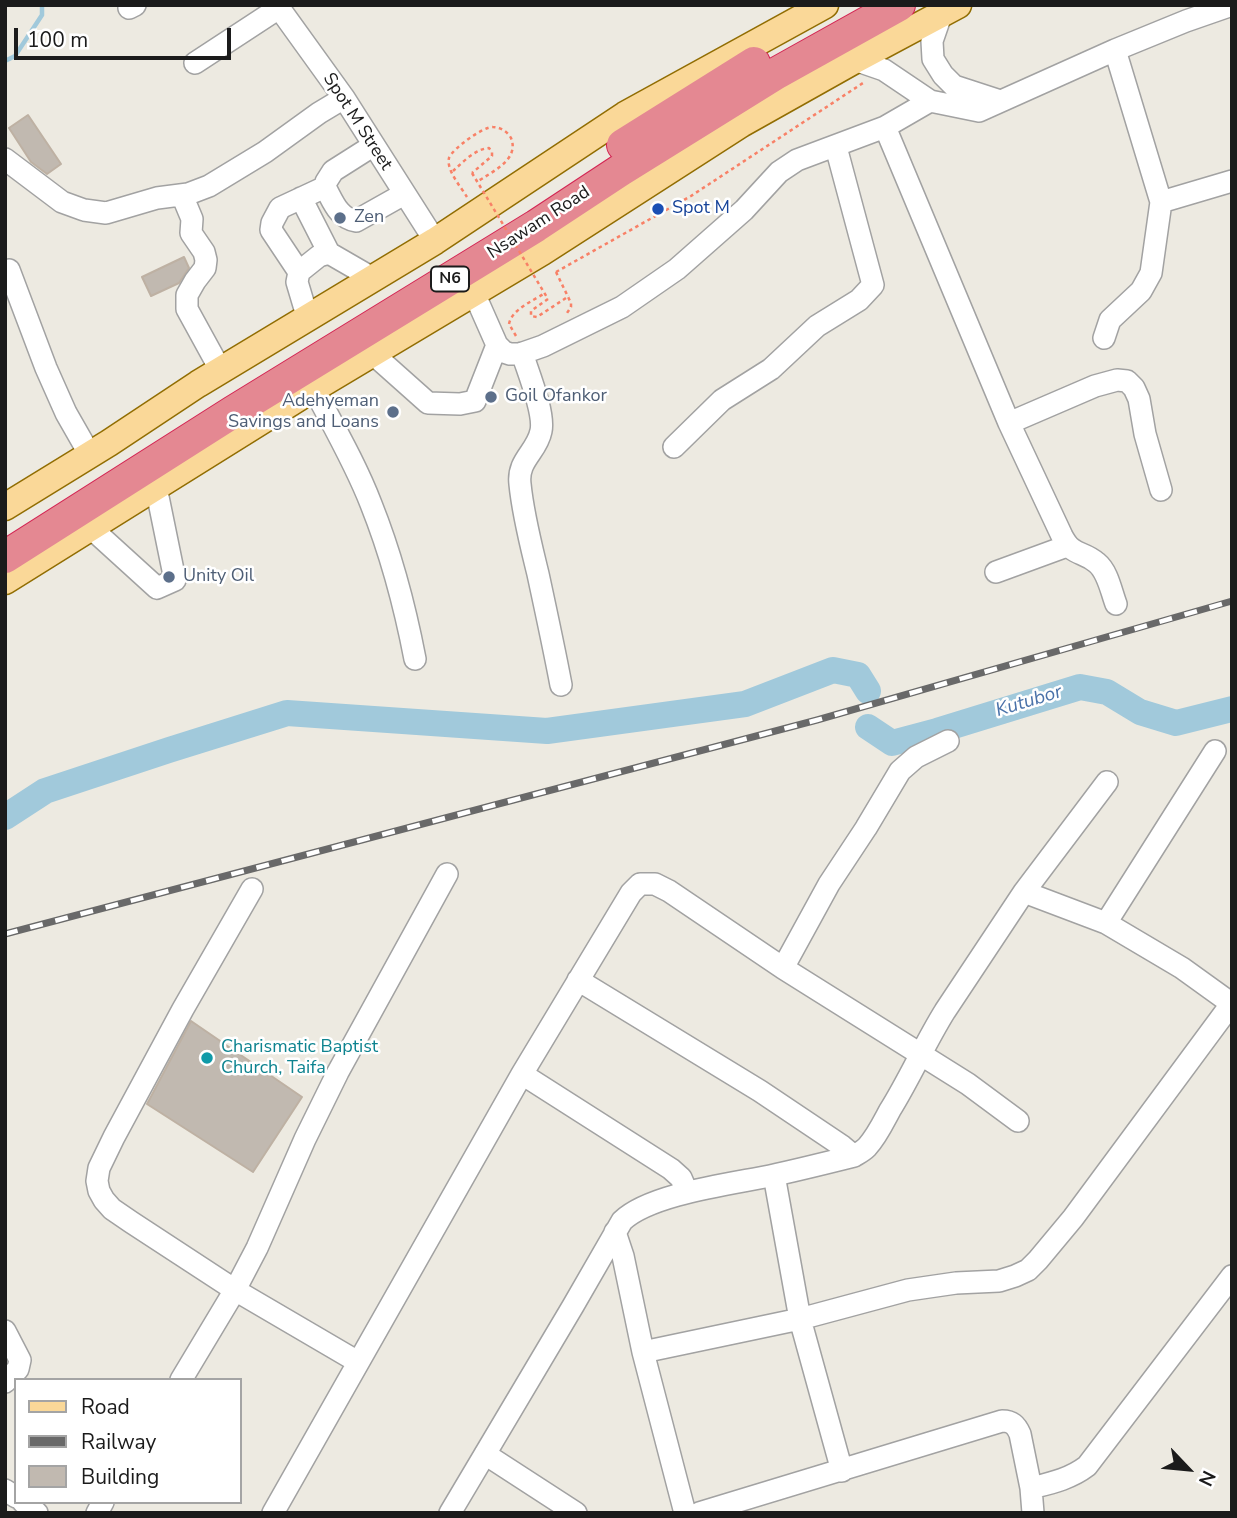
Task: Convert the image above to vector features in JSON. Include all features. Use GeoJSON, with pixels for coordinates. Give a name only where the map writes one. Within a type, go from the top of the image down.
{"type":"FeatureCollection","features":[{"type":"Feature","properties":{"kind":"highway","name":"Nsawam Road"},"geometry":{"type":"LineString","coordinates":[[5,535],[376,304],[651,126],[811,29],[856,5]]}},
{"type":"Feature","properties":{"kind":"highway","name":"Nsawam Road"},"geometry":{"type":"LineString","coordinates":[[5,557],[233,412],[537,226],[777,73],[899,5]]}},
{"type":"Feature","properties":{"kind":"main road"},"geometry":{"type":"LineString","coordinates":[[5,507],[435,241],[625,115],[825,5]]}},
{"type":"Feature","properties":{"kind":"main road"},"geometry":{"type":"LineString","coordinates":[[5,581],[314,389],[542,252],[741,124],[950,10]]}},
{"type":"Feature","properties":{"kind":"street"},"geometry":{"type":"LineString","coordinates":[[855,60],[884,70],[930,101],[979,111],[1115,50],[1231,5]]}},
{"type":"Feature","properties":{"kind":"street"},"geometry":{"type":"LineString","coordinates":[[195,63],[278,7]]}},
{"type":"Feature","properties":{"kind":"street","name":"Spot M Street"},"geometry":{"type":"LineString","coordinates":[[278,7],[344,98],[435,241]]}},
{"type":"Feature","properties":{"kind":"street"},"geometry":{"type":"LineString","coordinates":[[950,10],[932,41],[933,59],[954,86],[1000,101]]}},
{"type":"Feature","properties":{"kind":"street"},"geometry":{"type":"LineString","coordinates":[[1104,338],[1110,320],[1141,291],[1151,273],[1161,202],[1115,50]]}},
{"type":"Feature","properties":{"kind":"street"},"geometry":{"type":"LineString","coordinates":[[5,159],[62,202],[84,210],[106,213],[157,198],[183,195],[209,186],[344,98]]}},
{"type":"Feature","properties":{"kind":"street"},"geometry":{"type":"LineString","coordinates":[[474,293],[497,345],[504,352],[510,354],[521,345],[544,346],[622,307],[687,261],[744,210],[779,172],[797,160],[885,128],[930,101]]}},
{"type":"Feature","properties":{"kind":"street"},"geometry":{"type":"LineString","coordinates":[[885,128],[1009,423],[1067,546],[1097,563],[1104,572],[1116,604]]}},
{"type":"Feature","properties":{"kind":"street"},"geometry":{"type":"LineString","coordinates":[[373,145],[332,171],[326,182],[325,187],[339,213],[356,221],[404,194]]}},
{"type":"Feature","properties":{"kind":"street"},"geometry":{"type":"LineString","coordinates":[[674,447],[722,400],[771,369],[817,326],[859,300],[873,285],[836,147]]}},
{"type":"Feature","properties":{"kind":"street"},"geometry":{"type":"LineString","coordinates":[[1161,202],[1232,181]]}},
{"type":"Feature","properties":{"kind":"street"},"geometry":{"type":"LineString","coordinates":[[308,319],[298,282],[299,272],[271,230],[280,208],[325,187]]}},
{"type":"Feature","properties":{"kind":"street"},"geometry":{"type":"LineString","coordinates":[[183,195],[192,219],[191,233],[204,252],[206,264],[187,295],[187,309],[221,371]]}},
{"type":"Feature","properties":{"kind":"street"},"geometry":{"type":"LineString","coordinates":[[301,198],[329,253],[374,278]]}},
{"type":"Feature","properties":{"kind":"street"},"geometry":{"type":"LineString","coordinates":[[299,272],[318,256],[329,253]]}},
{"type":"Feature","properties":{"kind":"street"},"geometry":{"type":"LineString","coordinates":[[9,270],[46,368],[66,413],[90,455]]}},
{"type":"Feature","properties":{"kind":"street"},"geometry":{"type":"LineString","coordinates":[[373,354],[428,403],[460,404],[475,401],[497,345]]}},
{"type":"Feature","properties":{"kind":"street"},"geometry":{"type":"LineString","coordinates":[[521,345],[542,418],[538,441],[526,457],[519,476],[523,511],[561,685]]}},
{"type":"Feature","properties":{"kind":"street"},"geometry":{"type":"LineString","coordinates":[[1009,423],[1095,386],[1127,380],[1139,399],[1145,433],[1161,490]]}},
{"type":"Feature","properties":{"kind":"street"},"geometry":{"type":"LineString","coordinates":[[314,389],[371,502],[395,573],[415,659]]}},
{"type":"Feature","properties":{"kind":"street"},"geometry":{"type":"LineString","coordinates":[[91,527],[157,588],[175,580],[156,487]]}},
{"type":"Feature","properties":{"kind":"street"},"geometry":{"type":"LineString","coordinates":[[996,572],[1067,546]]}},
{"type":"Feature","properties":{"kind":"street"},"geometry":{"type":"LineString","coordinates":[[783,968],[829,884],[900,771],[916,757],[948,741]]}},
{"type":"Feature","properties":{"kind":"street"},"geometry":{"type":"LineString","coordinates":[[1106,923],[1215,751]]}},
{"type":"Feature","properties":{"kind":"street"},"geometry":{"type":"LineString","coordinates":[[450,1513],[622,1221],[644,1207],[687,1192],[774,1175],[862,1152],[873,1139],[911,1076],[933,1030],[1024,892],[1107,782]]}},
{"type":"Feature","properties":{"kind":"street"},"geometry":{"type":"LineString","coordinates":[[182,1378],[235,1290],[338,1072],[447,874]]}},
{"type":"Feature","properties":{"kind":"street"},"geometry":{"type":"LineString","coordinates":[[273,1513],[522,1074],[631,893],[640,884],[656,884],[669,891],[783,968],[968,1084],[1018,1121]]}},
{"type":"Feature","properties":{"kind":"street"},"geometry":{"type":"LineString","coordinates":[[252,889],[183,1009],[99,1168],[99,1191],[112,1209],[235,1290],[358,1362]]}},
{"type":"Feature","properties":{"kind":"street"},"geometry":{"type":"LineString","coordinates":[[643,1352],[800,1319],[908,1290],[1015,1276],[1028,1270],[1073,1218],[1232,1004],[1182,968],[1106,923],[1024,892]]}},
{"type":"Feature","properties":{"kind":"street"},"geometry":{"type":"LineString","coordinates":[[578,980],[760,1091],[854,1156]]}},
{"type":"Feature","properties":{"kind":"street"},"geometry":{"type":"LineString","coordinates":[[522,1074],[671,1169],[681,1178],[687,1192]]}},
{"type":"Feature","properties":{"kind":"street"},"geometry":{"type":"LineString","coordinates":[[774,1175],[800,1319],[842,1471]]}},
{"type":"Feature","properties":{"kind":"street"},"geometry":{"type":"LineString","coordinates":[[615,1232],[685,1513]]}},
{"type":"Feature","properties":{"kind":"street"},"geometry":{"type":"LineString","coordinates":[[1031,1488],[1065,1479],[1087,1466],[1232,1276]]}},
{"type":"Feature","properties":{"kind":"street"},"geometry":{"type":"LineString","coordinates":[[5,1331],[20,1360],[18,1370],[5,1382]]}},
{"type":"Feature","properties":{"kind":"street"},"geometry":{"type":"LineString","coordinates":[[699,1513],[1008,1421],[1017,1427],[1020,1434],[1033,1513]]}},
{"type":"Feature","properties":{"kind":"street"},"geometry":{"type":"LineString","coordinates":[[485,1454],[576,1513]]}},
{"type":"Feature","properties":{"kind":"path"},"geometry":{"type":"LineString","coordinates":[[565,316],[571,307],[569,296],[556,272],[691,197],[884,70]]}},
{"type":"Feature","properties":{"kind":"path"},"geometry":{"type":"LineString","coordinates":[[477,181],[507,161],[513,147],[509,134],[505,131],[494,127],[485,128],[461,144],[449,159],[452,172],[477,213]]}},
{"type":"Feature","properties":{"kind":"path"},"geometry":{"type":"LineString","coordinates":[[452,172],[477,151],[489,148],[492,156],[472,173],[548,299],[531,312],[531,316],[537,317],[569,296]]}},
{"type":"Feature","properties":{"kind":"path"},"geometry":{"type":"LineString","coordinates":[[521,345],[510,328],[511,317],[545,293]]}},
{"type":"Feature","properties":{"kind":"building"},"geometry":{"type":"Polygon","coordinates":[[[28,115],[61,164],[47,174],[31,162],[9,128],[28,115]]]}},
{"type":"Feature","properties":{"kind":"building"},"geometry":{"type":"Polygon","coordinates":[[[184,257],[189,268],[179,283],[151,296],[142,277],[184,257]]]}},
{"type":"Feature","properties":{"kind":"building","name":"Charismatic Baptist Church, Taifa"},"geometry":{"type":"Polygon","coordinates":[[[191,1021],[302,1097],[253,1172],[147,1104],[191,1021]]]}},
{"type":"Feature","properties":{"kind":"waterway"},"geometry":{"type":"LineString","coordinates":[[5,61],[15,56],[42,15],[42,5]]}},
{"type":"Feature","properties":{"kind":"waterway"},"geometry":{"type":"LineString","coordinates":[[5,817],[45,791],[287,713],[547,731],[745,704],[833,670],[858,675],[868,691]]}},
{"type":"Feature","properties":{"kind":"waterway","name":"Kutubor"},"geometry":{"type":"LineString","coordinates":[[868,727],[892,743],[1080,687],[1107,692],[1140,712],[1176,723],[1232,709]]}},
{"type":"Feature","properties":{"kind":"railway"},"geometry":{"type":"LineString","coordinates":[[5,934],[817,720],[1232,601]]}},
{"type":"Feature","properties":{"kind":"place","name":"Spot M"},"geometry":{"type":"Point","coordinates":[658,209]}},
{"type":"Feature","properties":{"kind":"place","name":"Zen"},"geometry":{"type":"Point","coordinates":[340,218]}},
{"type":"Feature","properties":{"kind":"place","name":"Goil Ofankor"},"geometry":{"type":"Point","coordinates":[491,397]}},
{"type":"Feature","properties":{"kind":"place","name":"Adehyeman Savings and Loans"},"geometry":{"type":"Point","coordinates":[393,412]}},
{"type":"Feature","properties":{"kind":"place","name":"Unity Oil"},"geometry":{"type":"Point","coordinates":[169,577]}},
{"type":"Feature","properties":{"kind":"place","name":"Charismatic Baptist Church, Taifa"},"geometry":{"type":"Point","coordinates":[207,1058]}}]}
